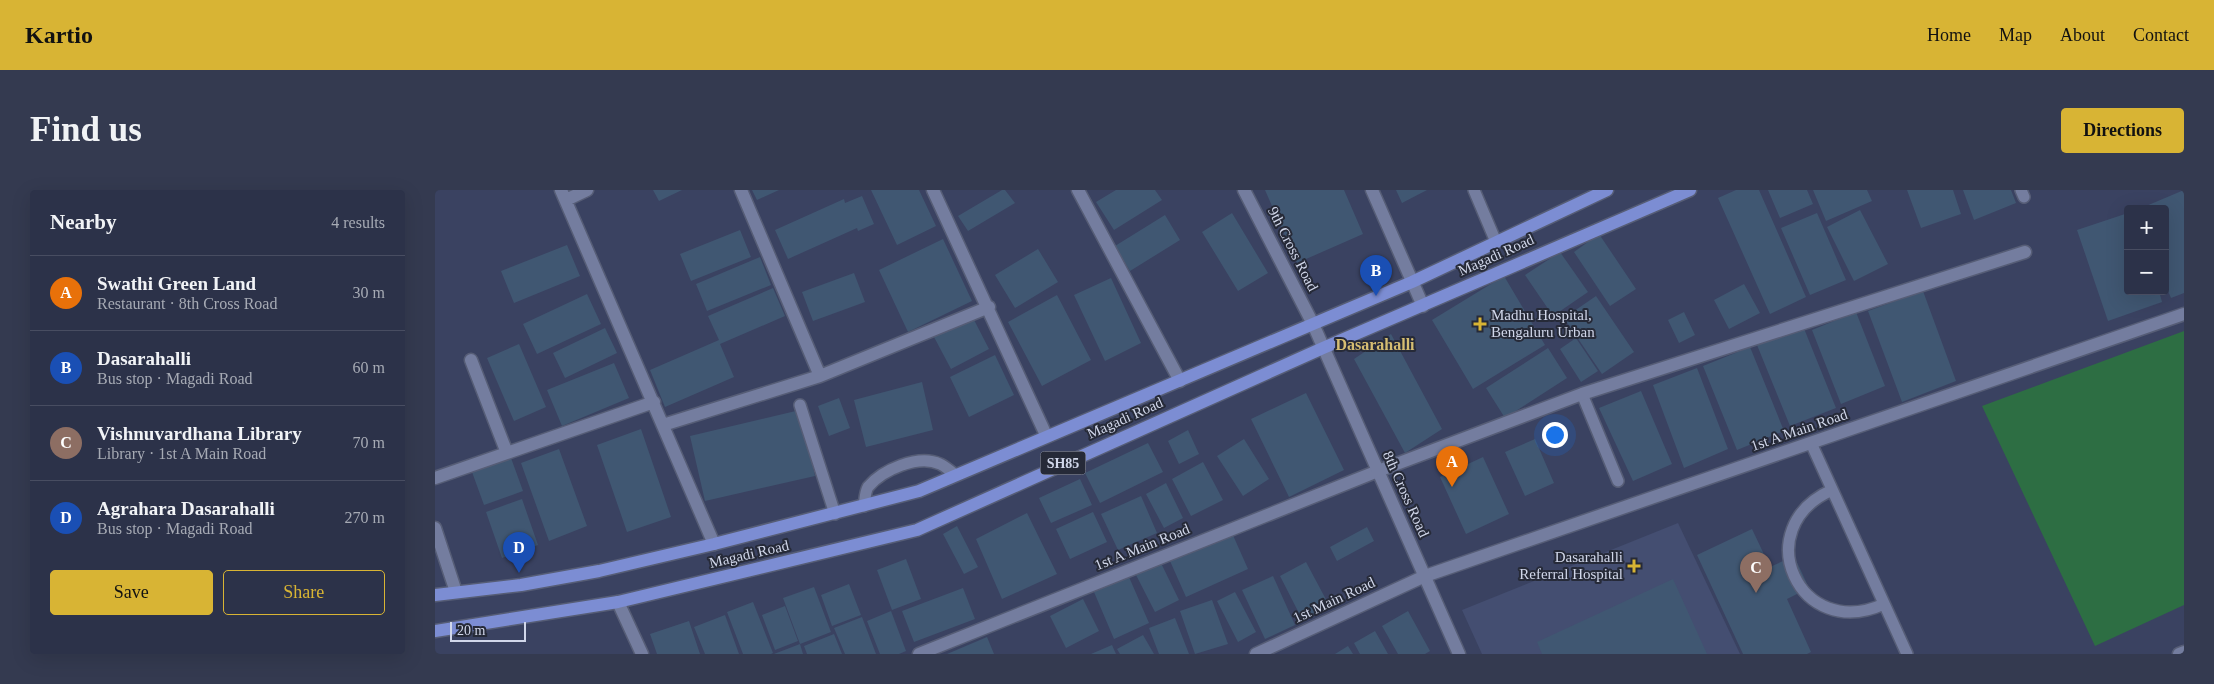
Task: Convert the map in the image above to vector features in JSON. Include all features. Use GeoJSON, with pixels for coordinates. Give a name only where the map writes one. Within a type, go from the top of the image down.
{"type":"FeatureCollection","features":[{"type":"Feature","properties":{"kind":"main road","name":"Magadi Road"},"geometry":{"type":"LineString","coordinates":[[435,595],[540,581],[714,544],[919,491],[1046,435],[1180,381],[1413,282],[1607,190]]}},
{"type":"Feature","properties":{"kind":"main road","name":"Magadi Road"},"geometry":{"type":"LineString","coordinates":[[435,631],[618,602],[917,530],[1323,348],[1423,306],[1514,264],[1690,190]]}},
{"type":"Feature","properties":{"kind":"street"},"geometry":{"type":"LineString","coordinates":[[587,190],[563,195],[714,544]]}},
{"type":"Feature","properties":{"kind":"street"},"geometry":{"type":"LineString","coordinates":[[741,190],[820,376]]}},
{"type":"Feature","properties":{"kind":"street"},"geometry":{"type":"LineString","coordinates":[[933,190],[989,307],[1046,435]]}},
{"type":"Feature","properties":{"kind":"street"},"geometry":{"type":"LineString","coordinates":[[1078,190],[1180,381]]}},
{"type":"Feature","properties":{"kind":"street","name":"9th Cross Road"},"geometry":{"type":"LineString","coordinates":[[1244,190],[1313,324],[1323,348]]}},
{"type":"Feature","properties":{"kind":"street"},"geometry":{"type":"LineString","coordinates":[[1372,190],[1423,306]]}},
{"type":"Feature","properties":{"kind":"street","name":"1st A Main Road"},"geometry":{"type":"LineString","coordinates":[[919,654],[1377,471],[1582,394],[2025,252]]}},
{"type":"Feature","properties":{"kind":"street"},"geometry":{"type":"LineString","coordinates":[[663,425],[820,376],[989,307]]}},
{"type":"Feature","properties":{"kind":"street","name":"1st A Main Road"},"geometry":{"type":"LineString","coordinates":[[1425,576],[2184,314]]}},
{"type":"Feature","properties":{"kind":"street","name":"8th Cross Road"},"geometry":{"type":"LineString","coordinates":[[1323,348],[1459,654]]}},
{"type":"Feature","properties":{"kind":"street"},"geometry":{"type":"LineString","coordinates":[[471,360],[507,453]]}},
{"type":"Feature","properties":{"kind":"street"},"geometry":{"type":"LineString","coordinates":[[435,478],[653,402]]}},
{"type":"Feature","properties":{"kind":"street"},"geometry":{"type":"LineString","coordinates":[[435,528],[456,592]]}},
{"type":"Feature","properties":{"kind":"street","name":"1st Main Road"},"geometry":{"type":"LineString","coordinates":[[1256,654],[1425,576]]}},
{"type":"Feature","properties":{"kind":"street"},"geometry":{"type":"LineString","coordinates":[[618,602],[642,654]]}},
{"type":"Feature","properties":{"kind":"street"},"geometry":{"type":"LineString","coordinates":[[2179,654],[2184,652]]}},
{"type":"Feature","properties":{"kind":"lane"},"geometry":{"type":"LineString","coordinates":[[1474,190],[1496,242]]}},
{"type":"Feature","properties":{"kind":"lane"},"geometry":{"type":"LineString","coordinates":[[1582,394],[1618,481]]}},
{"type":"Feature","properties":{"kind":"lane"},"geometry":{"type":"LineString","coordinates":[[800,405],[835,514]]}},
{"type":"Feature","properties":{"kind":"lane"},"geometry":{"type":"LineString","coordinates":[[1811,443],[1907,654]]}},
{"type":"Feature","properties":{"kind":"lane"},"geometry":{"type":"LineString","coordinates":[[864,506],[867,489],[879,476],[905,464],[926,461],[940,464],[956,475]]}},
{"type":"Feature","properties":{"kind":"lane"},"geometry":{"type":"LineString","coordinates":[[1832,490],[1819,496],[1799,515],[1789,542],[1791,569],[1805,594],[1829,609],[1857,613],[1884,604]]}},
{"type":"Feature","properties":{"kind":"shaded area","name":"Dasarahalli Referral Hospital"},"geometry":{"type":"Polygon","coordinates":[[[1678,523],[1740,654],[1482,654],[1462,610],[1678,523]]]}},
{"type":"Feature","properties":{"kind":"green space"},"geometry":{"type":"Polygon","coordinates":[[[2184,331],[2184,605],[2095,646],[1982,406],[2184,331]]]}},
{"type":"Feature","properties":{"kind":"building"},"geometry":{"type":"Polygon","coordinates":[[[653,190],[682,190],[659,201],[653,190]]]}},
{"type":"Feature","properties":{"kind":"building"},"geometry":{"type":"Polygon","coordinates":[[[752,190],[779,190],[757,200],[752,190]]]}},
{"type":"Feature","properties":{"kind":"building"},"geometry":{"type":"Polygon","coordinates":[[[871,190],[919,190],[936,226],[897,245],[871,190]]]}},
{"type":"Feature","properties":{"kind":"building"},"geometry":{"type":"Polygon","coordinates":[[[1005,190],[1015,203],[968,231],[958,216],[1005,190]]]}},
{"type":"Feature","properties":{"kind":"building"},"geometry":{"type":"Polygon","coordinates":[[[1116,190],[1155,190],[1162,200],[1114,230],[1096,202],[1116,190]]]}},
{"type":"Feature","properties":{"kind":"building"},"geometry":{"type":"Polygon","coordinates":[[[1265,190],[1344,190],[1363,234],[1297,263],[1265,190]]]}},
{"type":"Feature","properties":{"kind":"building"},"geometry":{"type":"Polygon","coordinates":[[[1396,190],[1427,190],[1402,203],[1396,190]]]}},
{"type":"Feature","properties":{"kind":"building"},"geometry":{"type":"Polygon","coordinates":[[[1736,190],[1759,190],[1806,297],[1770,314],[1718,198],[1736,190]]]}},
{"type":"Feature","properties":{"kind":"building"},"geometry":{"type":"Polygon","coordinates":[[[1768,190],[1807,190],[1813,204],[1780,218],[1768,190]]]}},
{"type":"Feature","properties":{"kind":"building"},"geometry":{"type":"Polygon","coordinates":[[[1813,190],[1867,190],[1872,201],[1826,221],[1813,190]]]}},
{"type":"Feature","properties":{"kind":"building"},"geometry":{"type":"Polygon","coordinates":[[[1907,190],[1953,190],[1961,214],[1921,228],[1907,190]]]}},
{"type":"Feature","properties":{"kind":"building"},"geometry":{"type":"Polygon","coordinates":[[[1963,190],[2011,190],[2016,203],[1974,220],[1963,190]]]}},
{"type":"Feature","properties":{"kind":"building"},"geometry":{"type":"Polygon","coordinates":[[[2184,190],[2184,293],[2171,298],[2169,293],[2169,205],[2148,205],[2184,190]]]}},
{"type":"Feature","properties":{"kind":"building"},"geometry":{"type":"Polygon","coordinates":[[[862,196],[874,224],[858,231],[857,228],[788,259],[775,230],[844,199],[845,203],[862,196]]]}},
{"type":"Feature","properties":{"kind":"building"},"geometry":{"type":"Polygon","coordinates":[[[1860,210],[1888,264],[1854,281],[1827,227],[1860,210]]]}},
{"type":"Feature","properties":{"kind":"building"},"geometry":{"type":"Polygon","coordinates":[[[1232,213],[1268,273],[1238,291],[1202,232],[1232,213]]]}},
{"type":"Feature","properties":{"kind":"building"},"geometry":{"type":"Polygon","coordinates":[[[1817,213],[1846,280],[1810,295],[1781,228],[1817,213]]]}},
{"type":"Feature","properties":{"kind":"building"},"geometry":{"type":"Polygon","coordinates":[[[2124,214],[2124,295],[2160,295],[2162,302],[2108,321],[2077,230],[2124,214]]]}},
{"type":"Feature","properties":{"kind":"building"},"geometry":{"type":"Polygon","coordinates":[[[1165,215],[1180,240],[1130,271],[1115,246],[1165,215]]]}},
{"type":"Feature","properties":{"kind":"building"},"geometry":{"type":"Polygon","coordinates":[[[740,230],[751,257],[691,281],[680,254],[740,230]]]}},
{"type":"Feature","properties":{"kind":"building"},"geometry":{"type":"Polygon","coordinates":[[[1599,234],[1636,289],[1610,306],[1574,252],[1599,234]]]}},
{"type":"Feature","properties":{"kind":"building"},"geometry":{"type":"Polygon","coordinates":[[[943,239],[972,301],[908,332],[879,270],[943,239]]]}},
{"type":"Feature","properties":{"kind":"building"},"geometry":{"type":"Polygon","coordinates":[[[567,245],[580,276],[514,303],[501,271],[567,245]]]}},
{"type":"Feature","properties":{"kind":"building"},"geometry":{"type":"Polygon","coordinates":[[[1038,249],[1058,282],[1015,308],[995,275],[1038,249]]]}},
{"type":"Feature","properties":{"kind":"building"},"geometry":{"type":"Polygon","coordinates":[[[1560,252],[1588,292],[1553,316],[1525,275],[1560,252]]]}},
{"type":"Feature","properties":{"kind":"building"},"geometry":{"type":"Polygon","coordinates":[[[760,257],[771,285],[707,311],[696,284],[760,257]]]}},
{"type":"Feature","properties":{"kind":"building"},"geometry":{"type":"Polygon","coordinates":[[[854,273],[865,302],[813,321],[802,292],[854,273]]]}},
{"type":"Feature","properties":{"kind":"building"},"geometry":{"type":"Polygon","coordinates":[[[1504,276],[1545,345],[1473,389],[1432,320],[1504,276]]]}},
{"type":"Feature","properties":{"kind":"building"},"geometry":{"type":"Polygon","coordinates":[[[1111,278],[1141,343],[1105,361],[1074,295],[1111,278]]]}},
{"type":"Feature","properties":{"kind":"building"},"geometry":{"type":"Polygon","coordinates":[[[1744,284],[1760,313],[1729,329],[1714,300],[1744,284]]]}},
{"type":"Feature","properties":{"kind":"building"},"geometry":{"type":"Polygon","coordinates":[[[773,288],[785,316],[720,344],[734,377],[665,407],[650,370],[719,340],[708,316],[773,288]]]}},
{"type":"Feature","properties":{"kind":"building"},"geometry":{"type":"Polygon","coordinates":[[[1923,291],[1956,381],[1902,402],[1868,311],[1923,291]]]}},
{"type":"Feature","properties":{"kind":"building"},"geometry":{"type":"Polygon","coordinates":[[[587,294],[601,324],[537,354],[523,324],[587,294]]]}},
{"type":"Feature","properties":{"kind":"building"},"geometry":{"type":"Polygon","coordinates":[[[1057,295],[1091,360],[1042,386],[1008,322],[1057,295]]]}},
{"type":"Feature","properties":{"kind":"building"},"geometry":{"type":"Polygon","coordinates":[[[1596,296],[1634,352],[1602,374],[1564,318],[1596,296]]]}},
{"type":"Feature","properties":{"kind":"building"},"geometry":{"type":"Polygon","coordinates":[[[1684,312],[1695,335],[1679,343],[1668,320],[1684,312]]]}},
{"type":"Feature","properties":{"kind":"building"},"geometry":{"type":"Polygon","coordinates":[[[1856,312],[1885,386],[1841,404],[1812,330],[1856,312]]]}},
{"type":"Feature","properties":{"kind":"building"},"geometry":{"type":"Polygon","coordinates":[[[972,316],[989,349],[951,369],[934,337],[972,316]]]}},
{"type":"Feature","properties":{"kind":"building"},"geometry":{"type":"Polygon","coordinates":[[[1803,326],[1836,408],[1790,426],[1757,345],[1803,326]]]}},
{"type":"Feature","properties":{"kind":"building"},"geometry":{"type":"Polygon","coordinates":[[[605,328],[617,353],[565,378],[553,353],[605,328]]]}},
{"type":"Feature","properties":{"kind":"building"},"geometry":{"type":"Polygon","coordinates":[[[1391,334],[1442,429],[1405,453],[1354,359],[1391,334]]]}},
{"type":"Feature","properties":{"kind":"building"},"geometry":{"type":"Polygon","coordinates":[[[1576,338],[1598,371],[1581,382],[1560,349],[1576,338]]]}},
{"type":"Feature","properties":{"kind":"building"},"geometry":{"type":"Polygon","coordinates":[[[519,344],[546,407],[514,421],[487,358],[519,344]]]}},
{"type":"Feature","properties":{"kind":"building"},"geometry":{"type":"Polygon","coordinates":[[[1750,347],[1784,431],[1737,450],[1703,366],[1750,347]]]}},
{"type":"Feature","properties":{"kind":"building"},"geometry":{"type":"Polygon","coordinates":[[[1548,348],[1567,378],[1505,418],[1486,388],[1548,348]]]}},
{"type":"Feature","properties":{"kind":"building"},"geometry":{"type":"Polygon","coordinates":[[[995,355],[1014,395],[969,417],[950,377],[995,355]]]}},
{"type":"Feature","properties":{"kind":"building"},"geometry":{"type":"Polygon","coordinates":[[[614,363],[629,398],[562,426],[547,390],[614,363]]]}},
{"type":"Feature","properties":{"kind":"building"},"geometry":{"type":"Polygon","coordinates":[[[1697,368],[1728,449],[1684,468],[1653,385],[1697,368]]]}},
{"type":"Feature","properties":{"kind":"building"},"geometry":{"type":"Polygon","coordinates":[[[922,382],[933,430],[866,447],[854,400],[922,382]]]}},
{"type":"Feature","properties":{"kind":"building"},"geometry":{"type":"Polygon","coordinates":[[[1641,391],[1672,464],[1633,481],[1599,408],[1641,391]]]}},
{"type":"Feature","properties":{"kind":"building"},"geometry":{"type":"Polygon","coordinates":[[[1306,393],[1344,470],[1289,497],[1251,419],[1306,393]]]}},
{"type":"Feature","properties":{"kind":"building"},"geometry":{"type":"Polygon","coordinates":[[[839,398],[850,428],[829,436],[818,406],[839,398]]]}},
{"type":"Feature","properties":{"kind":"building"},"geometry":{"type":"Polygon","coordinates":[[[800,410],[815,476],[705,501],[690,436],[800,410]]]}},
{"type":"Feature","properties":{"kind":"building"},"geometry":{"type":"Polygon","coordinates":[[[641,429],[671,517],[627,532],[597,445],[641,429]]]}},
{"type":"Feature","properties":{"kind":"building"},"geometry":{"type":"Polygon","coordinates":[[[1188,430],[1199,454],[1179,464],[1168,441],[1188,430]]]}},
{"type":"Feature","properties":{"kind":"building"},"geometry":{"type":"Polygon","coordinates":[[[1244,439],[1269,479],[1243,496],[1217,456],[1244,439]]]}},
{"type":"Feature","properties":{"kind":"building"},"geometry":{"type":"Polygon","coordinates":[[[1535,439],[1554,483],[1525,496],[1505,452],[1535,439]]]}},
{"type":"Feature","properties":{"kind":"building"},"geometry":{"type":"Polygon","coordinates":[[[1148,443],[1163,472],[1100,503],[1085,473],[1148,443]]]}},
{"type":"Feature","properties":{"kind":"building"},"geometry":{"type":"Polygon","coordinates":[[[559,449],[587,526],[549,541],[521,463],[559,449]]]}},
{"type":"Feature","properties":{"kind":"building"},"geometry":{"type":"Polygon","coordinates":[[[1483,457],[1509,514],[1466,534],[1440,477],[1483,457]]]}},
{"type":"Feature","properties":{"kind":"building"},"geometry":{"type":"Polygon","coordinates":[[[511,458],[523,491],[484,505],[472,472],[511,458]]]}},
{"type":"Feature","properties":{"kind":"building"},"geometry":{"type":"Polygon","coordinates":[[[1203,462],[1223,500],[1191,516],[1172,479],[1203,462]]]}},
{"type":"Feature","properties":{"kind":"building"},"geometry":{"type":"Polygon","coordinates":[[[1080,479],[1092,505],[1051,523],[1039,498],[1080,479]]]}},
{"type":"Feature","properties":{"kind":"building"},"geometry":{"type":"Polygon","coordinates":[[[1166,483],[1183,518],[1164,528],[1146,494],[1166,483]]]}},
{"type":"Feature","properties":{"kind":"building"},"geometry":{"type":"Polygon","coordinates":[[[1141,496],[1157,533],[1118,550],[1101,514],[1141,496]]]}},
{"type":"Feature","properties":{"kind":"building"},"geometry":{"type":"Polygon","coordinates":[[[522,499],[538,545],[502,558],[486,512],[522,499]]]}},
{"type":"Feature","properties":{"kind":"building"},"geometry":{"type":"Polygon","coordinates":[[[1093,512],[1107,542],[1070,559],[1056,529],[1093,512]]]}},
{"type":"Feature","properties":{"kind":"building"},"geometry":{"type":"Polygon","coordinates":[[[1027,513],[1057,574],[1002,599],[976,539],[1027,513]]]}},
{"type":"Feature","properties":{"kind":"building"},"geometry":{"type":"Polygon","coordinates":[[[957,526],[978,567],[964,574],[943,534],[957,526]]]}},
{"type":"Feature","properties":{"kind":"building"},"geometry":{"type":"Polygon","coordinates":[[[1367,527],[1374,541],[1337,561],[1330,547],[1367,527]]]}},
{"type":"Feature","properties":{"kind":"building"},"geometry":{"type":"Polygon","coordinates":[[[1752,529],[1770,567],[1794,556],[1809,588],[1787,599],[1811,652],[1807,654],[1743,654],[1697,555],[1752,529]]]}},
{"type":"Feature","properties":{"kind":"building"},"geometry":{"type":"Polygon","coordinates":[[[1232,533],[1248,569],[1186,597],[1170,561],[1232,533]]]}},
{"type":"Feature","properties":{"kind":"building"},"geometry":{"type":"Polygon","coordinates":[[[906,559],[921,599],[892,610],[877,570],[906,559]]]}},
{"type":"Feature","properties":{"kind":"building"},"geometry":{"type":"Polygon","coordinates":[[[1160,561],[1179,600],[1155,612],[1135,573],[1160,561]]]}},
{"type":"Feature","properties":{"kind":"building"},"geometry":{"type":"Polygon","coordinates":[[[1306,562],[1330,607],[1303,621],[1280,576],[1306,562]]]}},
{"type":"Feature","properties":{"kind":"building"},"geometry":{"type":"Polygon","coordinates":[[[1273,576],[1295,625],[1265,639],[1242,590],[1273,576]]]}},
{"type":"Feature","properties":{"kind":"building"},"geometry":{"type":"Polygon","coordinates":[[[1129,577],[1149,623],[1114,639],[1094,592],[1129,577]]]}},
{"type":"Feature","properties":{"kind":"building"},"geometry":{"type":"Polygon","coordinates":[[[1673,579],[1707,654],[1542,654],[1537,642],[1673,579]]]}},
{"type":"Feature","properties":{"kind":"building"},"geometry":{"type":"Polygon","coordinates":[[[849,584],[861,615],[832,626],[821,595],[849,584]]]}},
{"type":"Feature","properties":{"kind":"building"},"geometry":{"type":"Polygon","coordinates":[[[814,587],[831,632],[800,644],[783,598],[814,587]]]}},
{"type":"Feature","properties":{"kind":"building"},"geometry":{"type":"Polygon","coordinates":[[[963,588],[975,619],[914,642],[902,611],[963,588]]]}},
{"type":"Feature","properties":{"kind":"building"},"geometry":{"type":"Polygon","coordinates":[[[1235,592],[1256,632],[1238,642],[1217,601],[1235,592]]]}},
{"type":"Feature","properties":{"kind":"building"},"geometry":{"type":"Polygon","coordinates":[[[1083,599],[1099,631],[1066,648],[1050,616],[1083,599]]]}},
{"type":"Feature","properties":{"kind":"building"},"geometry":{"type":"Polygon","coordinates":[[[1212,600],[1228,644],[1195,654],[1180,611],[1212,600]]]}},
{"type":"Feature","properties":{"kind":"building"},"geometry":{"type":"Polygon","coordinates":[[[753,602],[773,653],[771,654],[743,654],[727,612],[753,602]]]}},
{"type":"Feature","properties":{"kind":"building"},"geometry":{"type":"Polygon","coordinates":[[[785,606],[798,641],[775,650],[762,615],[785,606]]]}},
{"type":"Feature","properties":{"kind":"building"},"geometry":{"type":"Polygon","coordinates":[[[891,611],[906,651],[899,654],[880,654],[867,621],[891,611]]]}},
{"type":"Feature","properties":{"kind":"building"},"geometry":{"type":"Polygon","coordinates":[[[1408,611],[1430,651],[1425,654],[1398,654],[1382,626],[1408,611]]]}},
{"type":"Feature","properties":{"kind":"building"},"geometry":{"type":"Polygon","coordinates":[[[725,615],[739,654],[705,654],[694,627],[725,615]]]}},
{"type":"Feature","properties":{"kind":"building"},"geometry":{"type":"Polygon","coordinates":[[[862,617],[876,654],[845,654],[834,628],[862,617]]]}},
{"type":"Feature","properties":{"kind":"building"},"geometry":{"type":"Polygon","coordinates":[[[1175,618],[1189,654],[1159,654],[1149,628],[1175,618]]]}},
{"type":"Feature","properties":{"kind":"building"},"geometry":{"type":"Polygon","coordinates":[[[689,621],[700,654],[657,654],[650,634],[689,621]]]}},
{"type":"Feature","properties":{"kind":"building"},"geometry":{"type":"Polygon","coordinates":[[[1375,631],[1388,654],[1360,654],[1354,643],[1375,631]]]}},
{"type":"Feature","properties":{"kind":"building"},"geometry":{"type":"Polygon","coordinates":[[[834,634],[842,654],[807,654],[804,646],[834,634]]]}},
{"type":"Feature","properties":{"kind":"building"},"geometry":{"type":"Polygon","coordinates":[[[1143,635],[1154,654],[1120,654],[1117,649],[1143,635]]]}},
{"type":"Feature","properties":{"kind":"building"},"geometry":{"type":"Polygon","coordinates":[[[987,637],[994,654],[947,654],[987,637]]]}},
{"type":"Feature","properties":{"kind":"building"},"geometry":{"type":"Polygon","coordinates":[[[800,644],[803,654],[774,654],[800,644]]]}},
{"type":"Feature","properties":{"kind":"building"},"geometry":{"type":"Polygon","coordinates":[[[1112,645],[1116,654],[1091,654],[1112,645]]]}},
{"type":"Feature","properties":{"kind":"building"},"geometry":{"type":"Polygon","coordinates":[[[1348,646],[1353,654],[1335,654],[1348,646]]]}},
{"type":"Feature","properties":{"kind":"place","name":"Dasarahalli"},"geometry":{"type":"Point","coordinates":[1376,296]}},
{"type":"Feature","properties":{"kind":"place","name":"Madhu Hospital, Bengaluru Urban"},"geometry":{"type":"Point","coordinates":[1480,324]}},
{"type":"Feature","properties":{"kind":"place","name":"Swathi Green Land"},"geometry":{"type":"Point","coordinates":[1452,487]}},
{"type":"Feature","properties":{"kind":"place","name":"Dasarahalli Referral Hospital"},"geometry":{"type":"Point","coordinates":[1634,566]}},
{"type":"Feature","properties":{"kind":"place","name":"Agrahara Dasarahalli"},"geometry":{"type":"Point","coordinates":[519,573]}},
{"type":"Feature","properties":{"kind":"place","name":"Vishnuvardhana Library"},"geometry":{"type":"Point","coordinates":[1756,593]}},
{"type":"Feature","properties":{"kind":"district","name":"Dasarahalli"},"geometry":{"type":"Point","coordinates":[1375,344]}}]}
